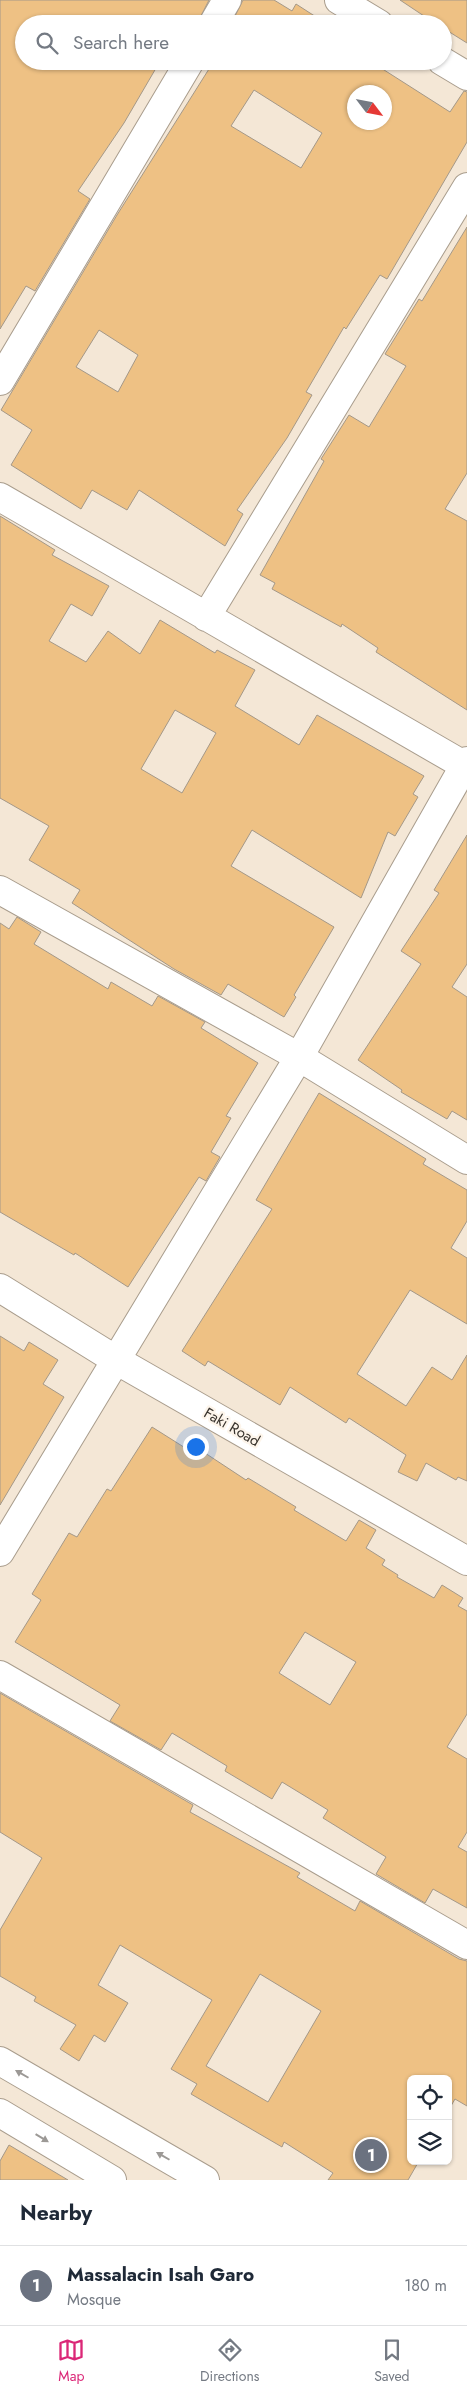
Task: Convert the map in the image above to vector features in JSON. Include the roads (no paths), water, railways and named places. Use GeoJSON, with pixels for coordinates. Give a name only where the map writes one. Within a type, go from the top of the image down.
{"type":"FeatureCollection","features":[{"type":"Feature","properties":{"kind":"street"},"geometry":{"type":"LineString","coordinates":[[218,15],[227,0]]}},
{"type":"Feature","properties":{"kind":"street"},"geometry":{"type":"LineString","coordinates":[[339,0],[364,15]]}},
{"type":"Feature","properties":{"kind":"street"},"geometry":{"type":"LineString","coordinates":[[452,67],[467,76]]}},
{"type":"Feature","properties":{"kind":"street"},"geometry":{"type":"LineString","coordinates":[[0,381],[185,70]]}},
{"type":"Feature","properties":{"kind":"street"},"geometry":{"type":"LineString","coordinates":[[206,617],[467,187]]}},
{"type":"Feature","properties":{"kind":"street"},"geometry":{"type":"LineString","coordinates":[[0,497],[206,617],[466,764],[299,1057],[0,1552]]}},
{"type":"Feature","properties":{"kind":"street"},"geometry":{"type":"LineString","coordinates":[[0,890],[299,1057],[467,1160]]}},
{"type":"Feature","properties":{"kind":"street","name":"Faki Road"},"geometry":{"type":"LineString","coordinates":[[0,1288],[116,1360],[467,1562]]}},
{"type":"Feature","properties":{"kind":"street"},"geometry":{"type":"LineString","coordinates":[[0,1675],[467,1945]]}},
{"type":"Feature","properties":{"kind":"street"},"geometry":{"type":"LineString","coordinates":[[0,2061],[205,2180]]}},
{"type":"Feature","properties":{"kind":"street"},"geometry":{"type":"LineString","coordinates":[[0,2113],[112,2180]]}},
{"type":"Feature","properties":{"kind":"place","name":"Massalacin Isah Garo"},"geometry":{"type":"Point","coordinates":[371,2155]}}]}
